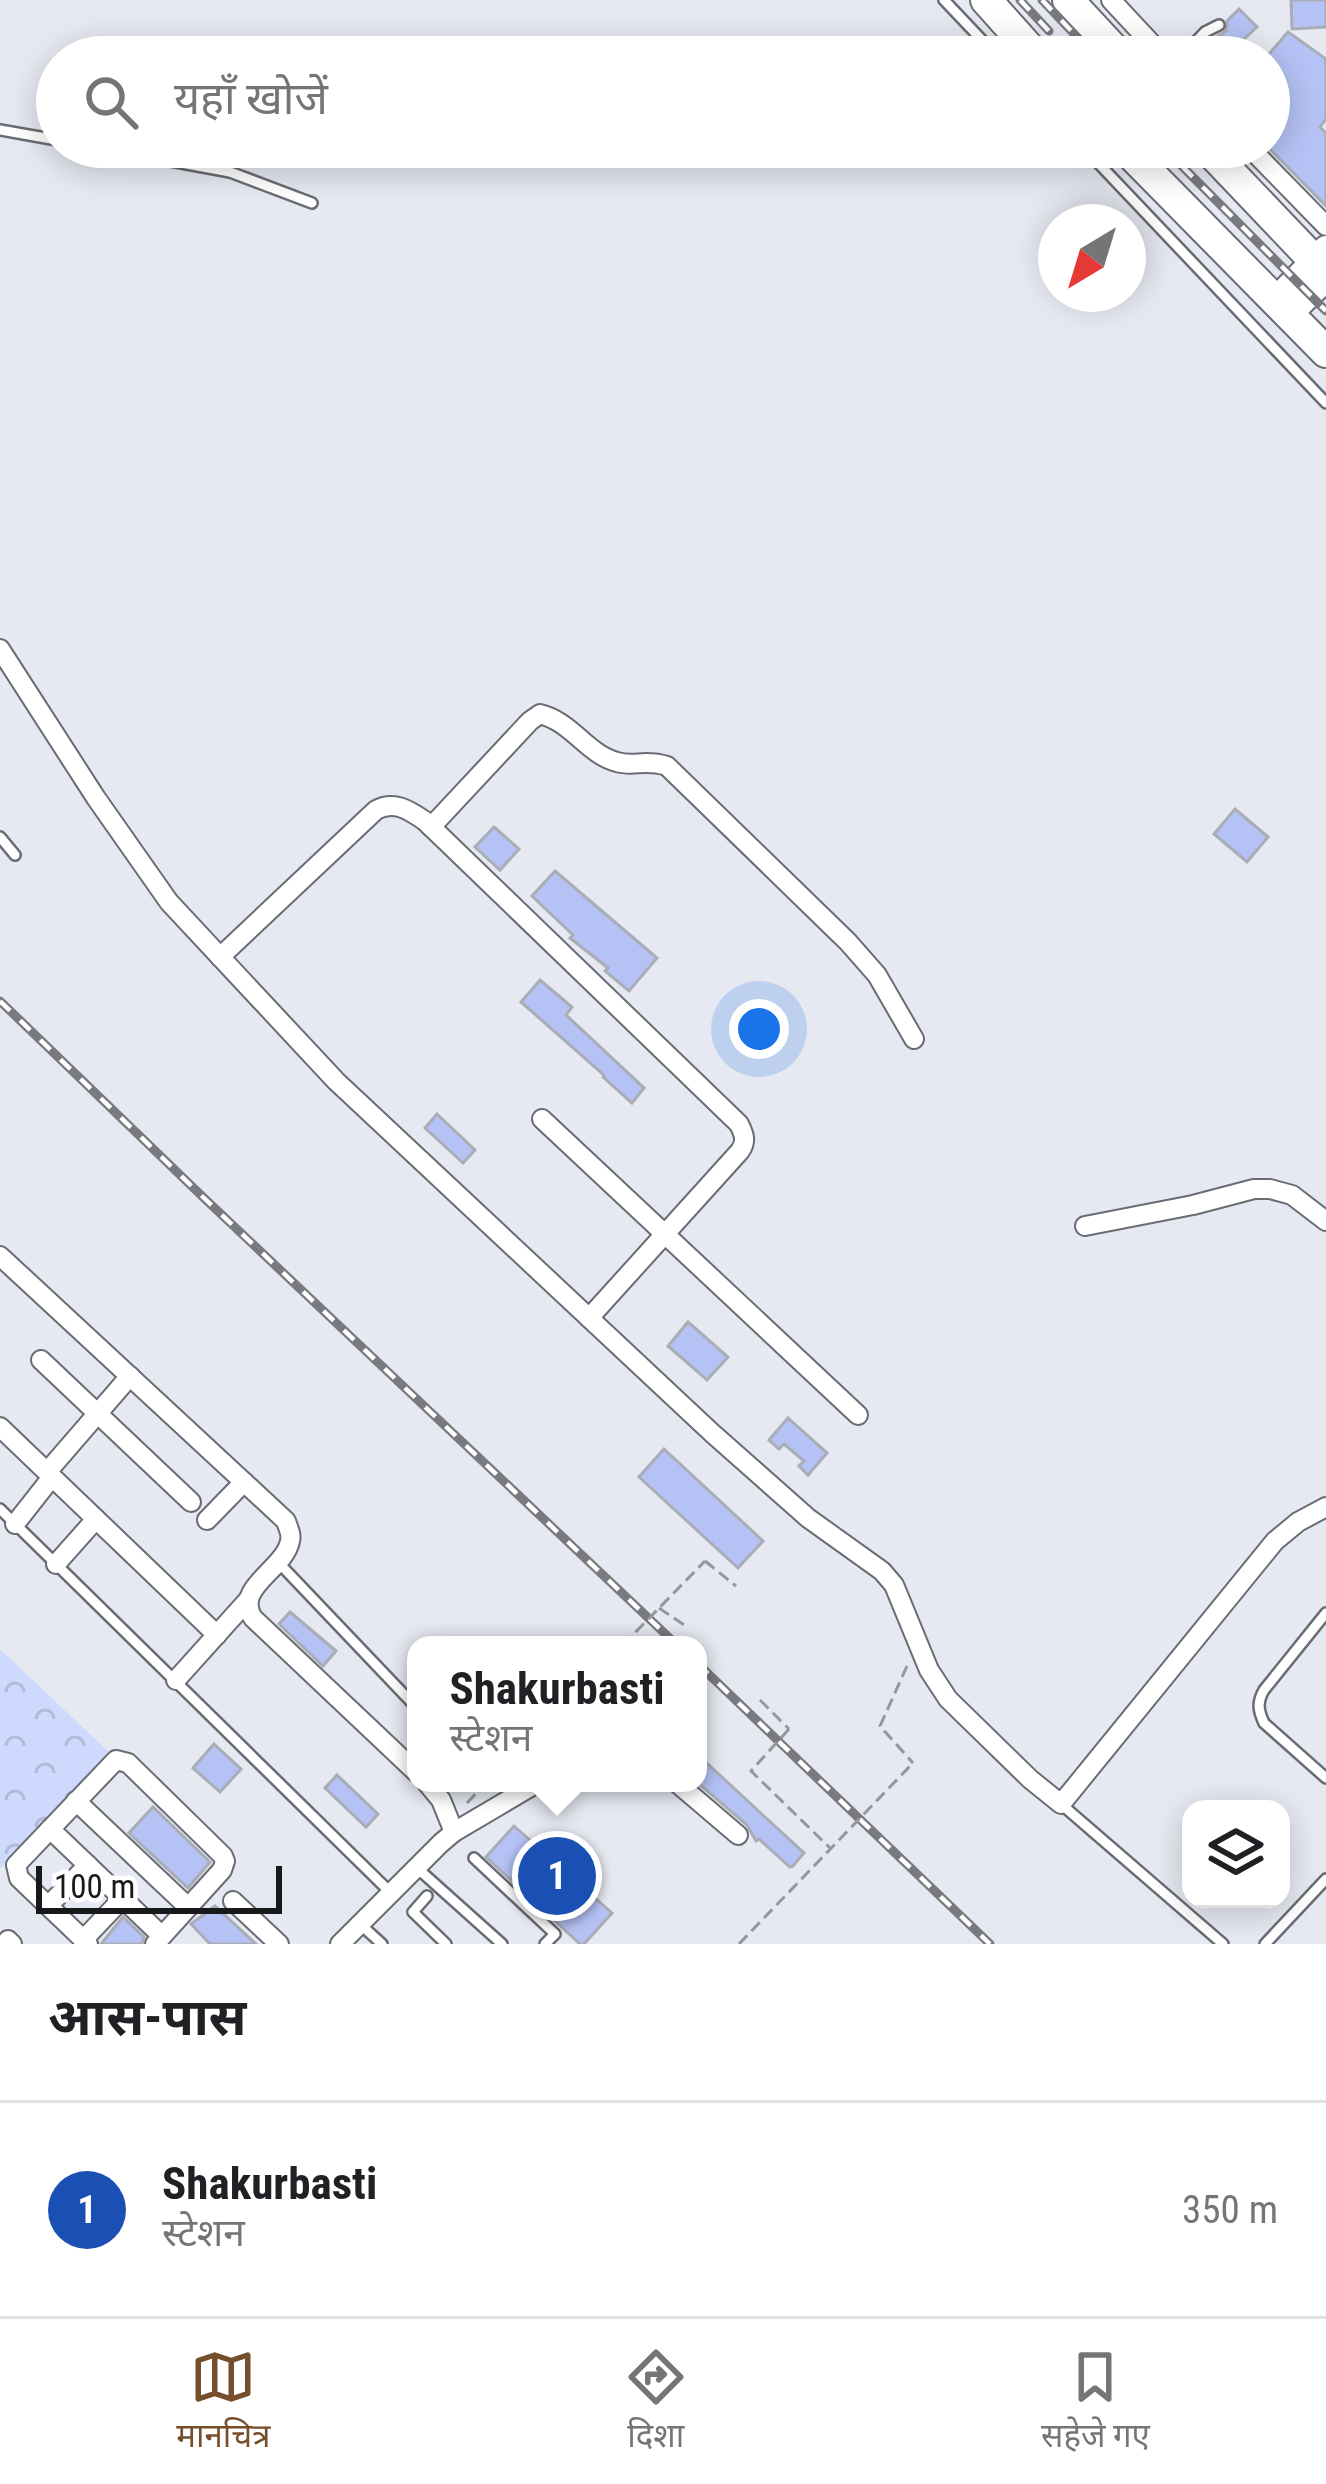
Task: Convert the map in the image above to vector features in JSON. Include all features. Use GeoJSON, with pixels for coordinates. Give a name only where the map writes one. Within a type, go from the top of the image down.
{"type":"FeatureCollection","features":[{"type":"Feature","properties":{"kind":"main road"},"geometry":{"type":"LineString","coordinates":[[986,0],[1018,36]]}},
{"type":"Feature","properties":{"kind":"main road"},"geometry":{"type":"LineString","coordinates":[[1068,0],[1101,36]]}},
{"type":"Feature","properties":{"kind":"main road"},"geometry":{"type":"LineString","coordinates":[[1145,168],[1326,352]]}},
{"type":"Feature","properties":{"kind":"main road"},"geometry":{"type":"LineString","coordinates":[[1227,168],[1323,265]]}},
{"type":"Feature","properties":{"kind":"street"},"geometry":{"type":"LineString","coordinates":[[1111,0],[1144,36]]}},
{"type":"Feature","properties":{"kind":"street"},"geometry":{"type":"LineString","coordinates":[[1270,168],[1326,226]]}},
{"type":"Feature","properties":{"kind":"street"},"geometry":{"type":"LineString","coordinates":[[1282,307],[1323,265]]}},
{"type":"Feature","properties":{"kind":"street"},"geometry":{"type":"LineString","coordinates":[[0,649],[169,902],[336,1081],[712,1433],[808,1518],[882,1571],[894,1585],[929,1670],[948,1699],[1061,1804],[1275,1541],[1326,1508]]}},
{"type":"Feature","properties":{"kind":"street"},"geometry":{"type":"LineString","coordinates":[[431,827],[540,714],[561,722],[619,764],[650,760],[667,766],[848,942],[877,975],[914,1039]]}},
{"type":"Feature","properties":{"kind":"street"},"geometry":{"type":"LineString","coordinates":[[220,957],[376,811],[395,806],[431,827],[739,1124],[745,1144],[589,1318]]}},
{"type":"Feature","properties":{"kind":"street"},"geometry":{"type":"LineString","coordinates":[[542,1119],[859,1415]]}},
{"type":"Feature","properties":{"kind":"street"},"geometry":{"type":"LineString","coordinates":[[1085,1226],[1254,1189],[1292,1195],[1326,1221]]}},
{"type":"Feature","properties":{"kind":"street"},"geometry":{"type":"LineString","coordinates":[[3,1266],[286,1521],[291,1540],[277,1561],[176,1680]]}},
{"type":"Feature","properties":{"kind":"street"},"geometry":{"type":"LineString","coordinates":[[41,1360],[190,1502]]}},
{"type":"Feature","properties":{"kind":"street"},"geometry":{"type":"LineString","coordinates":[[15,1524],[49,1474],[130,1376]]}},
{"type":"Feature","properties":{"kind":"street"},"geometry":{"type":"LineString","coordinates":[[0,1427],[217,1635]]}},
{"type":"Feature","properties":{"kind":"street"},"geometry":{"type":"LineString","coordinates":[[207,1520],[244,1482]]}},
{"type":"Feature","properties":{"kind":"street"},"geometry":{"type":"LineString","coordinates":[[56,1564],[96,1519]]}},
{"type":"Feature","properties":{"kind":"street"},"geometry":{"type":"LineString","coordinates":[[248,1600],[247,1609],[254,1618],[407,1763]]}},
{"type":"Feature","properties":{"kind":"street"},"geometry":{"type":"LineString","coordinates":[[50,1829],[123,1898],[158,1940],[225,1861],[128,1763],[116,1760],[111,1763],[16,1865],[19,1878],[85,1942],[123,1898]]}},
{"type":"Feature","properties":{"kind":"street"},"geometry":{"type":"LineString","coordinates":[[434,1792],[446,1808],[454,1832]]}},
{"type":"Feature","properties":{"kind":"street"},"geometry":{"type":"LineString","coordinates":[[340,1944],[454,1832],[522,1792]]}},
{"type":"Feature","properties":{"kind":"street"},"geometry":{"type":"LineString","coordinates":[[688,1792],[738,1834]]}},
{"type":"Feature","properties":{"kind":"street"},"geometry":{"type":"LineString","coordinates":[[76,1801],[188,1907]]}},
{"type":"Feature","properties":{"kind":"street"},"geometry":{"type":"LineString","coordinates":[[47,1906],[88,1865]]}},
{"type":"Feature","properties":{"kind":"street"},"geometry":{"type":"LineString","coordinates":[[233,1901],[279,1944]]}},
{"type":"Feature","properties":{"kind":"lane"},"geometry":{"type":"LineString","coordinates":[[944,0],[978,36]]}},
{"type":"Feature","properties":{"kind":"lane"},"geometry":{"type":"LineString","coordinates":[[1200,36],[1219,25]]}},
{"type":"Feature","properties":{"kind":"lane"},"geometry":{"type":"LineString","coordinates":[[0,130],[36,136]]}},
{"type":"Feature","properties":{"kind":"lane"},"geometry":{"type":"LineString","coordinates":[[208,168],[312,203]]}},
{"type":"Feature","properties":{"kind":"lane"},"geometry":{"type":"LineString","coordinates":[[1103,168],[1326,403]]}},
{"type":"Feature","properties":{"kind":"lane"},"geometry":{"type":"LineString","coordinates":[[0,837],[15,855]]}},
{"type":"Feature","properties":{"kind":"lane"},"geometry":{"type":"LineString","coordinates":[[0,1509],[390,1893]]}},
{"type":"Feature","properties":{"kind":"lane"},"geometry":{"type":"LineString","coordinates":[[277,1561],[407,1698]]}},
{"type":"Feature","properties":{"kind":"lane"},"geometry":{"type":"LineString","coordinates":[[1326,1613],[1264,1690],[1258,1712],[1264,1723],[1326,1778]]}},
{"type":"Feature","properties":{"kind":"lane"},"geometry":{"type":"LineString","coordinates":[[1061,1804],[1223,1944]]}},
{"type":"Feature","properties":{"kind":"lane"},"geometry":{"type":"LineString","coordinates":[[474,1858],[555,1934],[545,1944]]}},
{"type":"Feature","properties":{"kind":"lane"},"geometry":{"type":"LineString","coordinates":[[416,1867],[502,1944]]}},
{"type":"Feature","properties":{"kind":"lane"},"geometry":{"type":"LineString","coordinates":[[1265,1944],[1326,1879]]}},
{"type":"Feature","properties":{"kind":"lane"},"geometry":{"type":"LineString","coordinates":[[427,1896],[413,1912],[446,1944]]}},
{"type":"Feature","properties":{"kind":"lane"},"geometry":{"type":"LineString","coordinates":[[360,1924],[382,1944]]}},
{"type":"Feature","properties":{"kind":"path"},"geometry":{"type":"LineString","coordinates":[[631,1636],[705,1562],[736,1586]]}},
{"type":"Feature","properties":{"kind":"path"},"geometry":{"type":"LineString","coordinates":[[659,1608],[687,1627]]}},
{"type":"Feature","properties":{"kind":"path"},"geometry":{"type":"LineString","coordinates":[[740,1944],[913,1763],[880,1726],[917,1642]]}},
{"type":"Feature","properties":{"kind":"path"},"geometry":{"type":"LineString","coordinates":[[760,1700],[789,1729],[751,1771],[831,1849]]}},
{"type":"Feature","properties":{"kind":"green space"},"geometry":{"type":"Polygon","coordinates":[[[0,1651],[110,1753],[0,1869],[0,1651]]]}},
{"type":"Feature","properties":{"kind":"building"},"geometry":{"type":"Polygon","coordinates":[[[1291,0],[1326,0],[1326,27],[1292,29],[1291,0]]]}},
{"type":"Feature","properties":{"kind":"building"},"geometry":{"type":"Polygon","coordinates":[[[1239,9],[1257,27],[1247,36],[1218,36],[1226,31],[1227,21],[1239,9]]]}},
{"type":"Feature","properties":{"kind":"building"},"geometry":{"type":"Polygon","coordinates":[[[1288,32],[1326,59],[1326,119],[1320,127],[1326,133],[1326,206],[1289,168],[1290,36],[1285,36],[1288,32]]]}},
{"type":"Feature","properties":{"kind":"building"},"geometry":{"type":"Polygon","coordinates":[[[1235,809],[1268,837],[1247,862],[1214,834],[1235,809]]]}},
{"type":"Feature","properties":{"kind":"building"},"geometry":{"type":"Polygon","coordinates":[[[494,827],[519,849],[500,870],[475,847],[494,827]]]}},
{"type":"Feature","properties":{"kind":"building"},"geometry":{"type":"Polygon","coordinates":[[[555,871],[657,958],[629,991],[532,896],[555,871]]]}},
{"type":"Feature","properties":{"kind":"building"},"geometry":{"type":"Polygon","coordinates":[[[540,980],[572,1007],[566,1015],[644,1088],[632,1103],[521,1002],[540,980]]]}},
{"type":"Feature","properties":{"kind":"building"},"geometry":{"type":"Polygon","coordinates":[[[437,1114],[475,1150],[463,1163],[425,1128],[437,1114]]]}},
{"type":"Feature","properties":{"kind":"building"},"geometry":{"type":"Polygon","coordinates":[[[688,1322],[728,1357],[707,1380],[668,1346],[688,1322]]]}},
{"type":"Feature","properties":{"kind":"building"},"geometry":{"type":"Polygon","coordinates":[[[788,1418],[827,1453],[808,1475],[799,1466],[804,1461],[784,1444],[779,1449],[769,1440],[788,1418]]]}},
{"type":"Feature","properties":{"kind":"building"},"geometry":{"type":"Polygon","coordinates":[[[664,1449],[763,1541],[738,1568],[639,1477],[664,1449]]]}},
{"type":"Feature","properties":{"kind":"building"},"geometry":{"type":"Polygon","coordinates":[[[290,1612],[336,1651],[323,1666],[279,1624],[290,1612]]]}},
{"type":"Feature","properties":{"kind":"building"},"geometry":{"type":"Polygon","coordinates":[[[214,1744],[241,1769],[220,1792],[193,1768],[214,1744]]]}},
{"type":"Feature","properties":{"kind":"building"},"geometry":{"type":"Polygon","coordinates":[[[707,1763],[804,1853],[790,1867],[756,1841],[747,1825],[707,1791],[707,1763]]]}},
{"type":"Feature","properties":{"kind":"building"},"geometry":{"type":"Polygon","coordinates":[[[337,1775],[378,1814],[366,1827],[325,1788],[337,1775]]]}},
{"type":"Feature","properties":{"kind":"building"},"geometry":{"type":"Polygon","coordinates":[[[153,1807],[210,1862],[188,1888],[129,1833],[153,1807]]]}},
{"type":"Feature","properties":{"kind":"building"},"geometry":{"type":"Polygon","coordinates":[[[514,1826],[612,1913],[584,1944],[486,1857],[514,1826]]]}},
{"type":"Feature","properties":{"kind":"building"},"geometry":{"type":"Polygon","coordinates":[[[215,1906],[256,1944],[210,1944],[191,1924],[215,1906]]]}},
{"type":"Feature","properties":{"kind":"building"},"geometry":{"type":"Polygon","coordinates":[[[123,1917],[144,1937],[142,1944],[101,1944],[123,1917]]]}},
{"type":"Feature","properties":{"kind":"railway"},"geometry":{"type":"LineString","coordinates":[[1020,0],[1049,31]]}},
{"type":"Feature","properties":{"kind":"railway"},"geometry":{"type":"LineString","coordinates":[[1042,0],[1076,36]]}},
{"type":"Feature","properties":{"kind":"railway"},"geometry":{"type":"LineString","coordinates":[[1184,168],[1326,311]]}},
{"type":"Feature","properties":{"kind":"railway"},"geometry":{"type":"LineString","coordinates":[[0,1001],[667,1636]]}},
{"type":"Feature","properties":{"kind":"railway"},"geometry":{"type":"LineString","coordinates":[[707,1673],[990,1944]]}},
{"type":"Feature","properties":{"kind":"place","name":"Shakurbasti"},"geometry":{"type":"Point","coordinates":[557,1876]}}]}
